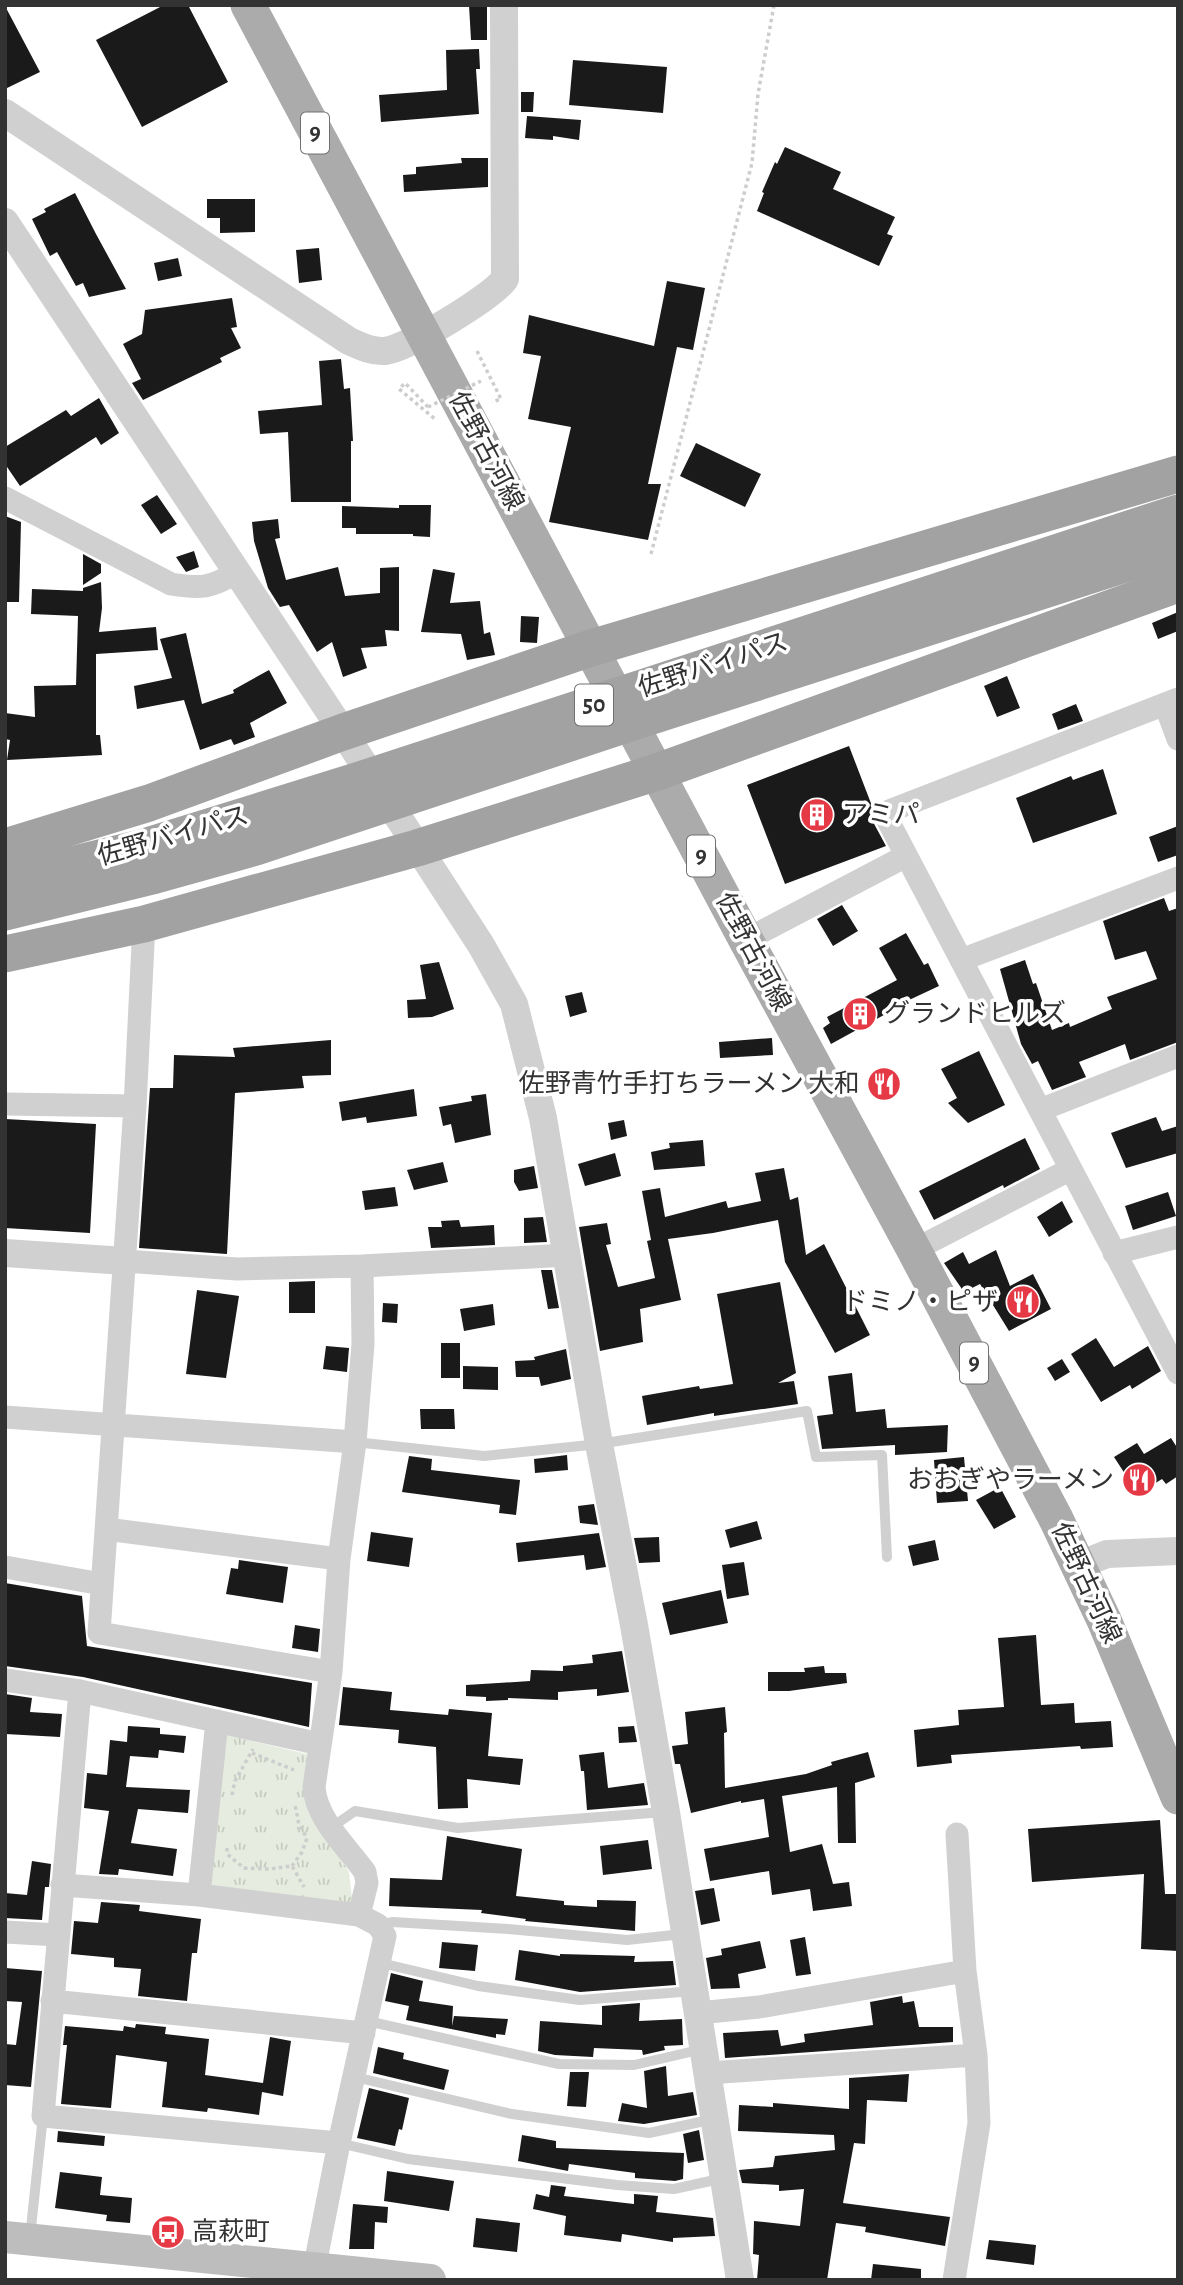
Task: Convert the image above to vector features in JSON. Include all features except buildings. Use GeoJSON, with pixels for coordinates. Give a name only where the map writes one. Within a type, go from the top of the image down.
{"type":"FeatureCollection","features":[{"type":"Feature","properties":{"kind":"highway"},"geometry":{"type":"LineString","coordinates":[[5,846],[149,803],[342,732],[591,648],[1178,474]]}},
{"type":"Feature","properties":{"kind":"highway","name":"佐野バイパス"},"geometry":{"type":"LineString","coordinates":[[5,881],[141,848],[360,780],[1178,513]]}},
{"type":"Feature","properties":{"kind":"highway","name":"佐野バイパス"},"geometry":{"type":"LineString","coordinates":[[5,912],[256,847],[538,753],[1178,547]]}},
{"type":"Feature","properties":{"kind":"highway"},"geometry":{"type":"LineString","coordinates":[[5,954],[144,924],[417,848],[657,772],[1178,584]]}},
{"type":"Feature","properties":{"kind":"main road","name":"佐野古河線"},"geometry":{"type":"LineString","coordinates":[[248,5],[914,1250],[1079,1565],[1178,1797]]}},
{"type":"Feature","properties":{"kind":"main road"},"geometry":{"type":"LineString","coordinates":[[18,2238],[313,2274],[430,2280]]}},
{"type":"Feature","properties":{"kind":"street"},"geometry":{"type":"LineString","coordinates":[[5,113],[349,341],[362,348],[386,351],[423,334],[490,294],[505,279],[505,5]]}},
{"type":"Feature","properties":{"kind":"street"},"geometry":{"type":"LineString","coordinates":[[5,222],[481,945],[513,1004],[544,1118],[599,1444],[666,1812],[740,2280]]}},
{"type":"Feature","properties":{"kind":"street"},"geometry":{"type":"LineString","coordinates":[[5,498],[171,584],[194,588],[215,586],[237,572]]}},
{"type":"Feature","properties":{"kind":"street"},"geometry":{"type":"LineString","coordinates":[[1178,739],[1171,702],[884,813],[1178,1373]]}},
{"type":"Feature","properties":{"kind":"street"},"geometry":{"type":"LineString","coordinates":[[746,940],[906,856]]}},
{"type":"Feature","properties":{"kind":"street"},"geometry":{"type":"LineString","coordinates":[[961,960],[1178,878]]}},
{"type":"Feature","properties":{"kind":"street"},"geometry":{"type":"LineString","coordinates":[[144,924],[135,1106],[99,1633],[331,1672]]}},
{"type":"Feature","properties":{"kind":"street"},"geometry":{"type":"LineString","coordinates":[[1040,1110],[1178,1056]]}},
{"type":"Feature","properties":{"kind":"street"},"geometry":{"type":"LineString","coordinates":[[5,1104],[135,1106]]}},
{"type":"Feature","properties":{"kind":"street"},"geometry":{"type":"LineString","coordinates":[[914,1250],[1071,1169]]}},
{"type":"Feature","properties":{"kind":"street"},"geometry":{"type":"LineString","coordinates":[[1114,1252],[1178,1237]]}},
{"type":"Feature","properties":{"kind":"street"},"geometry":{"type":"LineString","coordinates":[[5,1253],[237,1269],[362,1266],[568,1255]]}},
{"type":"Feature","properties":{"kind":"street"},"geometry":{"type":"LineString","coordinates":[[362,1266],[363,1344],[355,1442],[339,1559],[331,1672],[314,1787],[315,1800],[321,1812],[365,1872],[368,1920]]}},
{"type":"Feature","properties":{"kind":"street"},"geometry":{"type":"LineString","coordinates":[[5,1417],[355,1442]]}},
{"type":"Feature","properties":{"kind":"street"},"geometry":{"type":"LineString","coordinates":[[106,1529],[339,1559]]}},
{"type":"Feature","properties":{"kind":"street"},"geometry":{"type":"LineString","coordinates":[[1079,1565],[1107,1554],[1178,1551]]}},
{"type":"Feature","properties":{"kind":"street"},"geometry":{"type":"LineString","coordinates":[[5,1567],[102,1584]]}},
{"type":"Feature","properties":{"kind":"street"},"geometry":{"type":"LineString","coordinates":[[5,1680],[80,1691],[320,1744]]}},
{"type":"Feature","properties":{"kind":"street"},"geometry":{"type":"LineString","coordinates":[[80,1691],[43,2116],[339,2143]]}},
{"type":"Feature","properties":{"kind":"street"},"geometry":{"type":"LineString","coordinates":[[199,1895],[216,1721]]}},
{"type":"Feature","properties":{"kind":"street"},"geometry":{"type":"LineString","coordinates":[[954,2280],[979,2123],[976,2056],[965,1971],[957,1833]]}},
{"type":"Feature","properties":{"kind":"street"},"geometry":{"type":"LineString","coordinates":[[62,1885],[199,1895],[368,1920],[385,1936],[313,2274]]}},
{"type":"Feature","properties":{"kind":"street"},"geometry":{"type":"LineString","coordinates":[[5,1932],[58,1935]]}},
{"type":"Feature","properties":{"kind":"street"},"geometry":{"type":"LineString","coordinates":[[696,2002],[759,2007],[965,1971]]}},
{"type":"Feature","properties":{"kind":"street"},"geometry":{"type":"LineString","coordinates":[[52,2001],[366,2027]]}},
{"type":"Feature","properties":{"kind":"street"},"geometry":{"type":"LineString","coordinates":[[705,2061],[840,2065],[922,2057],[976,2056]]}},
{"type":"Feature","properties":{"kind":"lane"},"geometry":{"type":"LineString","coordinates":[[355,1442],[484,1456],[599,1444],[807,1410],[816,1457],[881,1455],[887,1557]]}},
{"type":"Feature","properties":{"kind":"lane"},"geometry":{"type":"LineString","coordinates":[[332,1827],[355,1811],[458,1828],[666,1812]]}},
{"type":"Feature","properties":{"kind":"lane"},"geometry":{"type":"LineString","coordinates":[[368,1920],[508,1928],[627,1940],[685,1933]]}},
{"type":"Feature","properties":{"kind":"lane"},"geometry":{"type":"LineString","coordinates":[[381,1963],[478,1986],[580,2000],[696,2002]]}},
{"type":"Feature","properties":{"kind":"lane"},"geometry":{"type":"LineString","coordinates":[[366,2027],[559,2064],[634,2065],[705,2061]]}},
{"type":"Feature","properties":{"kind":"lane"},"geometry":{"type":"LineString","coordinates":[[355,2077],[512,2114],[649,2133],[714,2119]]}},
{"type":"Feature","properties":{"kind":"lane"},"geometry":{"type":"LineString","coordinates":[[18,2238],[43,2116]]}},
{"type":"Feature","properties":{"kind":"lane"},"geometry":{"type":"LineString","coordinates":[[339,2143],[408,2159],[617,2185],[674,2189],[723,2178]]}},
{"type":"Feature","properties":{"kind":"path"},"geometry":{"type":"LineString","coordinates":[[651,554],[752,163],[758,94],[774,5]]}},
{"type":"Feature","properties":{"kind":"path"},"geometry":{"type":"LineString","coordinates":[[435,419],[398,389],[405,383],[428,407],[481,381],[493,403],[501,399],[477,351]]}},
{"type":"Feature","properties":{"kind":"path"},"geometry":{"type":"LineString","coordinates":[[231,1802],[235,1781],[252,1753],[254,1742]]}},
{"type":"Feature","properties":{"kind":"path"},"geometry":{"type":"LineString","coordinates":[[252,1753],[268,1761],[294,1768],[298,1780]]}},
{"type":"Feature","properties":{"kind":"path"},"geometry":{"type":"LineString","coordinates":[[227,1844],[227,1854],[244,1868],[292,1866],[302,1852],[307,1838],[295,1812],[294,1795]]}},
{"type":"Feature","properties":{"kind":"path"},"geometry":{"type":"LineString","coordinates":[[292,1866],[306,1889]]}},
{"type":"Feature","properties":{"kind":"green space"},"geometry":{"type":"Polygon","coordinates":[[[223,1734],[307,1754],[307,1805],[349,1872],[353,1907],[211,1887],[223,1734]]]}},
{"type":"Feature","properties":{"kind":"place","name":"アミパ"},"geometry":{"type":"Point","coordinates":[817,815]}},
{"type":"Feature","properties":{"kind":"place","name":"グランドヒルズ"},"geometry":{"type":"Point","coordinates":[860,1014]}},
{"type":"Feature","properties":{"kind":"place","name":"佐野青竹手打ちラーメン 大和"},"geometry":{"type":"Point","coordinates":[884,1084]}},
{"type":"Feature","properties":{"kind":"place","name":"ドミノ・ピザ"},"geometry":{"type":"Point","coordinates":[1023,1302]}},
{"type":"Feature","properties":{"kind":"place","name":"おおぎやラーメン"},"geometry":{"type":"Point","coordinates":[1139,1480]}},
{"type":"Feature","properties":{"kind":"place","name":"高萩町"},"geometry":{"type":"Point","coordinates":[168,2232]}}]}
